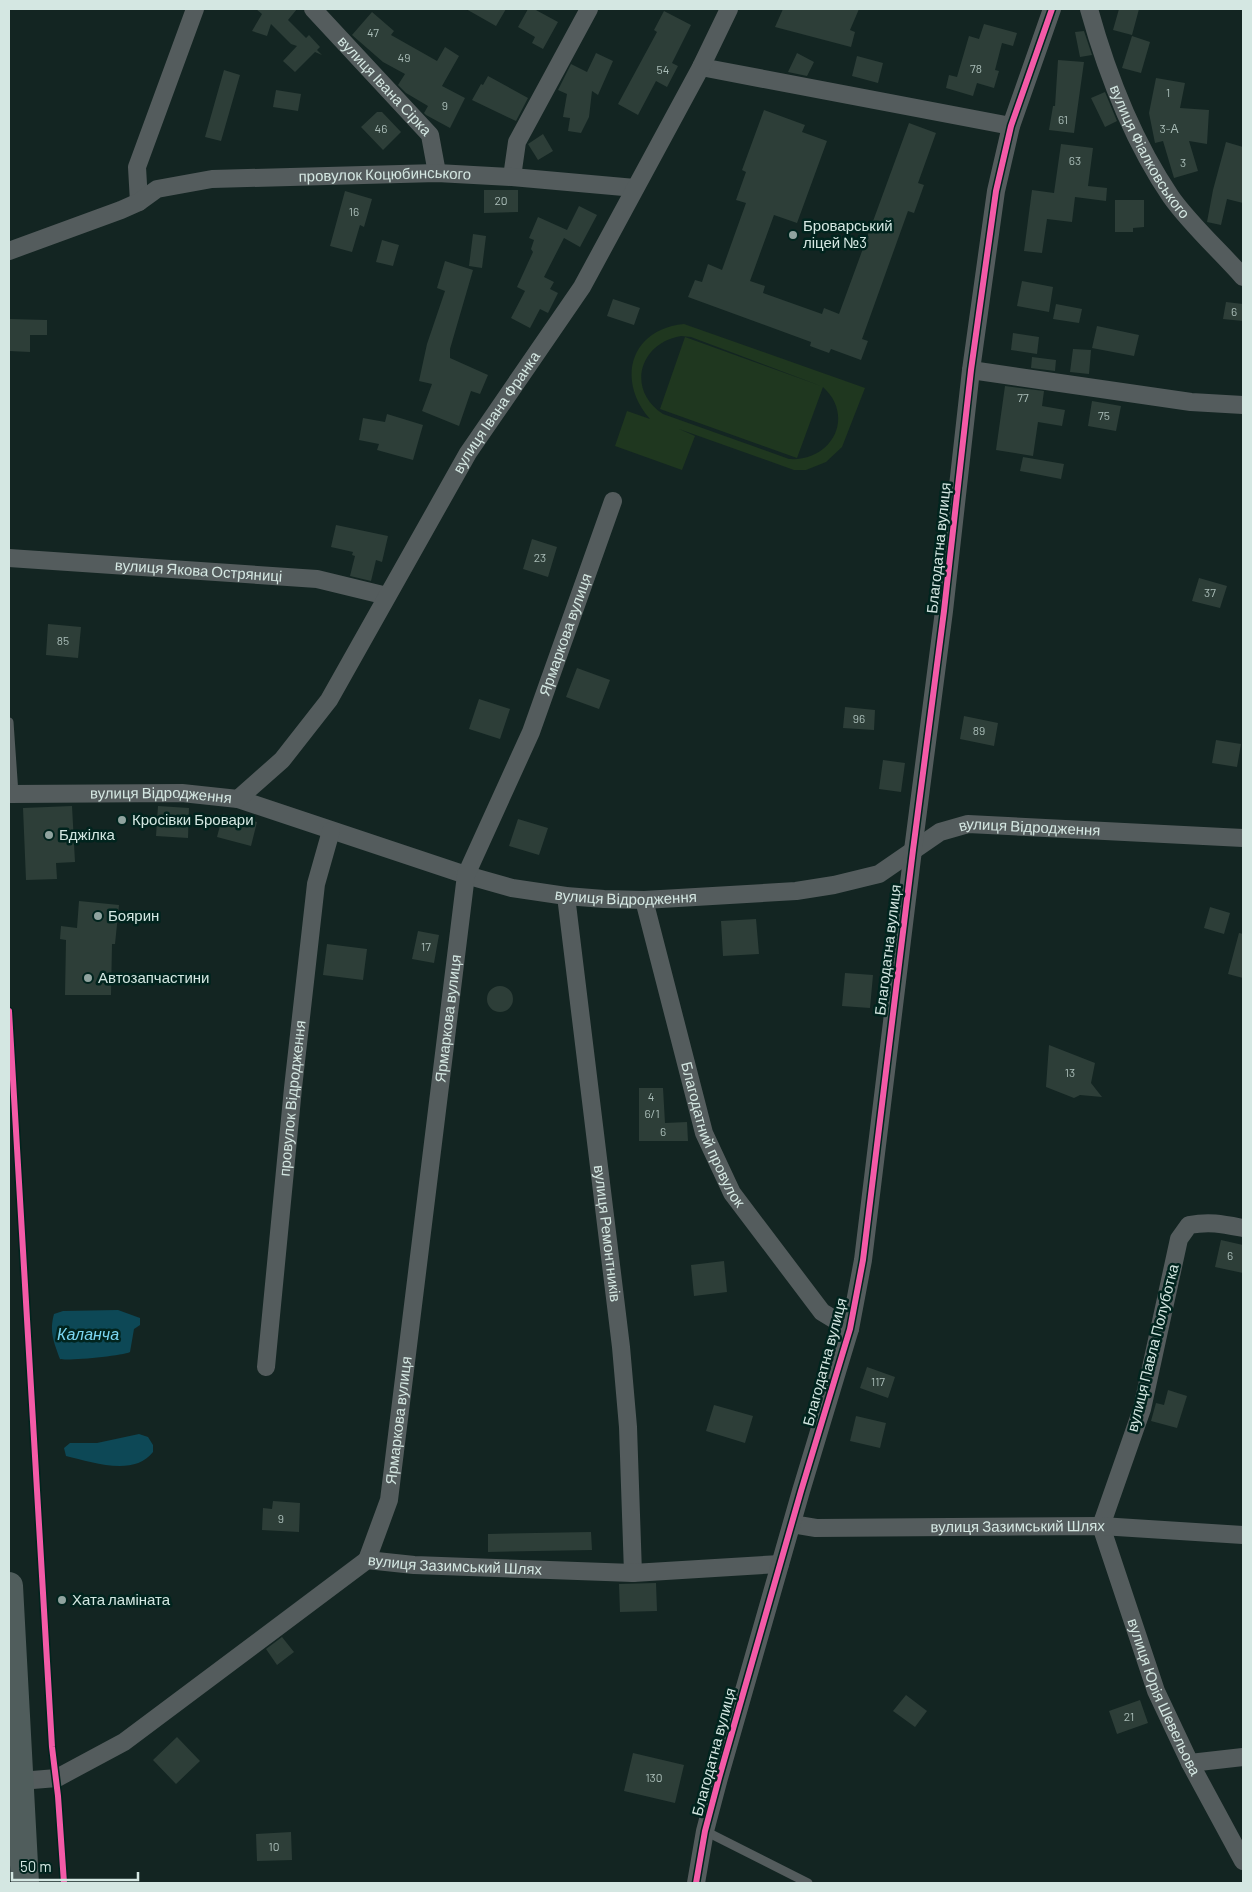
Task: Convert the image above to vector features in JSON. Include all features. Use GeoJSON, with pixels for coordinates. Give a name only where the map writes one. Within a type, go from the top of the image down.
{"type":"FeatureCollection","features":[{"type":"Feature","properties":{"kind":"main road"},"geometry":{"type":"LineString","coordinates":[[9,1586],[12,1699],[20,1780],[25,1883]]}},
{"type":"Feature","properties":{"kind":"street"},"geometry":{"type":"LineString","coordinates":[[139,202],[137,167],[195,9]]}},
{"type":"Feature","properties":{"kind":"street","name":"вулиця Івана Сірка"},"geometry":{"type":"LineString","coordinates":[[313,9],[430,135],[437,173]]}},
{"type":"Feature","properties":{"kind":"street"},"geometry":{"type":"LineString","coordinates":[[512,177],[517,142],[590,9]]}},
{"type":"Feature","properties":{"kind":"street","name":"вулиця Івана Франка"},"geometry":{"type":"LineString","coordinates":[[238,799],[282,760],[329,700],[468,453],[582,287],[701,67],[729,9]]}},
{"type":"Feature","properties":{"kind":"street","name":"Благодатна вулиця"},"geometry":{"type":"LineString","coordinates":[[696,1883],[705,1832],[780,1564],[850,1329],[863,1260],[944,612],[971,370],[996,191],[1011,126],[1052,9]]}},
{"type":"Feature","properties":{"kind":"street","name":"вулиця Фіалковського"},"geometry":{"type":"LineString","coordinates":[[1089,9],[1104,64],[1146,157],[1172,199],[1243,277]]}},
{"type":"Feature","properties":{"kind":"street"},"geometry":{"type":"LineString","coordinates":[[701,67],[1011,126]]}},
{"type":"Feature","properties":{"kind":"street","name":"провулок Коцюбинського"},"geometry":{"type":"LineString","coordinates":[[9,251],[139,202],[157,189],[212,179],[437,173],[512,177],[635,188]]}},
{"type":"Feature","properties":{"kind":"street"},"geometry":{"type":"LineString","coordinates":[[971,370],[1191,402],[1243,405]]}},
{"type":"Feature","properties":{"kind":"street","name":"Ярмаркова вулиця"},"geometry":{"type":"LineString","coordinates":[[367,1560],[389,1500],[466,875],[531,732],[613,500]]}},
{"type":"Feature","properties":{"kind":"street","name":"вулиця Якова Остряниці"},"geometry":{"type":"LineString","coordinates":[[9,558],[317,579],[387,596]]}},
{"type":"Feature","properties":{"kind":"street","name":"вулиця Відродження"},"geometry":{"type":"LineString","coordinates":[[11,794],[182,793],[238,799],[466,875],[512,888],[566,896],[644,900],[796,891],[834,885],[878,874],[940,832],[968,824],[1243,838]]}},
{"type":"Feature","properties":{"kind":"street","name":"провулок Відродження"},"geometry":{"type":"LineString","coordinates":[[266,1367],[293,1088],[316,884],[331,831]]}},
{"type":"Feature","properties":{"kind":"street","name":"вулиця Ремонтників"},"geometry":{"type":"LineString","coordinates":[[566,896],[622,1357],[628,1427],[633,1573]]}},
{"type":"Feature","properties":{"kind":"street","name":"Благодатний провулок"},"geometry":{"type":"LineString","coordinates":[[644,900],[704,1133],[732,1193],[822,1312],[850,1329]]}},
{"type":"Feature","properties":{"kind":"street","name":"вулиця Павла Полуботка"},"geometry":{"type":"LineString","coordinates":[[1101,1526],[1142,1409],[1179,1239],[1189,1224],[1209,1221],[1243,1228]]}},
{"type":"Feature","properties":{"kind":"street","name":"вулиця Зазимський Шлях"},"geometry":{"type":"LineString","coordinates":[[792,1524],[816,1528],[1101,1526],[1243,1535]]}},
{"type":"Feature","properties":{"kind":"street","name":"вулиця Юрія Шевельова"},"geometry":{"type":"LineString","coordinates":[[1101,1526],[1151,1678],[1190,1763],[1243,1861]]}},
{"type":"Feature","properties":{"kind":"street","name":"вулиця Зазимський Шлях"},"geometry":{"type":"LineString","coordinates":[[20,1780],[56,1778],[124,1742],[367,1560],[414,1565],[633,1573],[780,1564]]}},
{"type":"Feature","properties":{"kind":"street"},"geometry":{"type":"LineString","coordinates":[[1190,1763],[1243,1757]]}},
{"type":"Feature","properties":{"kind":"lane"},"geometry":{"type":"LineString","coordinates":[[9,722],[11,794]]}},
{"type":"Feature","properties":{"kind":"lane"},"geometry":{"type":"LineString","coordinates":[[705,1832],[808,1883]]}},
{"type":"Feature","properties":{"kind":"green space"},"geometry":{"type":"Polygon","coordinates":[[[684,324],[865,388],[842,447],[826,462],[806,470],[794,470],[679,429],[695,436],[682,470],[615,446],[627,411],[650,419],[639,404],[633,389],[634,359],[641,346],[651,336],[666,328],[684,324]],[[681,336],[667,340],[655,348],[647,357],[642,369],[641,381],[644,393],[651,404],[663,414],[789,459],[804,458],[817,453],[827,445],[834,435],[838,424],[838,411],[833,399],[823,387],[797,458],[660,409],[685,337],[821,386],[691,337],[681,336]]]}},
{"type":"Feature","properties":{"kind":"water","name":"Каланча"},"geometry":{"type":"Polygon","coordinates":[[[118,1310],[140,1318],[140,1325],[134,1329],[130,1352],[95,1358],[60,1359],[52,1332],[54,1314],[63,1311],[118,1310]]]}},
{"type":"Feature","properties":{"kind":"water"},"geometry":{"type":"Polygon","coordinates":[[[139,1434],[148,1437],[153,1445],[153,1452],[145,1460],[135,1464],[112,1466],[100,1464],[66,1456],[64,1448],[70,1443],[97,1443],[139,1434]]]}},
{"type":"Feature","properties":{"kind":"building"},"geometry":{"type":"Polygon","coordinates":[[[256,9],[297,9],[288,20],[306,38],[309,35],[320,47],[317,50],[322,55],[315,52],[295,72],[283,61],[297,46],[291,44],[271,24],[267,36],[252,31],[262,14],[256,9]]]}},
{"type":"Feature","properties":{"kind":"building"},"geometry":{"type":"Polygon","coordinates":[[[466,9],[506,9],[496,26],[466,9]]]}},
{"type":"Feature","properties":{"kind":"building"},"geometry":{"type":"Polygon","coordinates":[[[528,9],[534,9],[558,22],[543,49],[532,43],[535,37],[518,27],[528,9]]]}},
{"type":"Feature","properties":{"kind":"building"},"geometry":{"type":"Polygon","coordinates":[[[783,9],[859,9],[850,30],[855,32],[851,47],[775,27],[783,9]]]}},
{"type":"Feature","properties":{"kind":"building"},"geometry":{"type":"Polygon","coordinates":[[[1119,9],[1139,9],[1132,35],[1113,30],[1119,9]]]}},
{"type":"Feature","properties":{"kind":"building"},"geometry":{"type":"Polygon","coordinates":[[[664,11],[691,25],[672,63],[678,66],[667,87],[656,81],[638,115],[618,104],[657,32],[654,30],[664,11]]]}},
{"type":"Feature","properties":{"kind":"building"},"geometry":{"type":"Polygon","coordinates":[[[372,12],[394,31],[391,35],[437,61],[445,47],[459,56],[442,86],[465,98],[450,128],[426,115],[424,113],[428,106],[406,93],[398,85],[405,74],[383,62],[352,35],[372,12]]]}},
{"type":"Feature","properties":{"kind":"building"},"geometry":{"type":"Polygon","coordinates":[[[984,24],[1017,33],[1013,46],[1002,43],[995,70],[999,71],[994,88],[977,83],[973,96],[946,88],[949,75],[957,77],[969,36],[979,39],[984,24]]]}},
{"type":"Feature","properties":{"kind":"building"},"geometry":{"type":"Polygon","coordinates":[[[1084,31],[1092,55],[1080,57],[1075,32],[1084,31]]]}},
{"type":"Feature","properties":{"kind":"building"},"geometry":{"type":"Polygon","coordinates":[[[1132,36],[1150,42],[1141,73],[1122,68],[1132,36]]]}},
{"type":"Feature","properties":{"kind":"building"},"geometry":{"type":"Polygon","coordinates":[[[596,53],[613,61],[598,95],[592,91],[589,117],[581,133],[568,131],[570,118],[563,117],[567,94],[558,90],[571,64],[587,72],[596,53]]]}},
{"type":"Feature","properties":{"kind":"building"},"geometry":{"type":"Polygon","coordinates":[[[797,53],[814,62],[807,76],[788,72],[797,53]]]}},
{"type":"Feature","properties":{"kind":"building"},"geometry":{"type":"Polygon","coordinates":[[[857,56],[883,63],[878,83],[852,76],[857,56]]]}},
{"type":"Feature","properties":{"kind":"building"},"geometry":{"type":"Polygon","coordinates":[[[1058,60],[1084,62],[1074,133],[1049,130],[1053,106],[1055,106],[1058,60]]]}},
{"type":"Feature","properties":{"kind":"building"},"geometry":{"type":"Polygon","coordinates":[[[224,70],[240,75],[221,141],[205,137],[224,70]]]}},
{"type":"Feature","properties":{"kind":"building"},"geometry":{"type":"Polygon","coordinates":[[[488,76],[528,98],[516,121],[472,100],[488,76]]]}},
{"type":"Feature","properties":{"kind":"building"},"geometry":{"type":"Polygon","coordinates":[[[1156,78],[1185,83],[1180,108],[1209,110],[1207,144],[1189,141],[1198,171],[1174,178],[1163,141],[1155,143],[1149,113],[1156,78]]]}},
{"type":"Feature","properties":{"kind":"building"},"geometry":{"type":"Polygon","coordinates":[[[276,90],[301,94],[298,111],[273,107],[276,90]]]}},
{"type":"Feature","properties":{"kind":"building"},"geometry":{"type":"Polygon","coordinates":[[[1105,92],[1117,121],[1105,127],[1091,98],[1105,92]]]}},
{"type":"Feature","properties":{"kind":"building"},"geometry":{"type":"Polygon","coordinates":[[[764,110],[805,125],[802,132],[827,141],[797,223],[774,215],[750,281],[765,286],[763,293],[822,314],[824,308],[839,314],[909,123],[936,133],[918,183],[924,185],[914,213],[908,211],[862,339],[868,341],[861,360],[831,349],[829,353],[810,346],[811,342],[688,297],[695,280],[702,282],[708,264],[722,270],[746,203],[736,200],[746,172],[742,170],[764,110]]]}},
{"type":"Feature","properties":{"kind":"building"},"geometry":{"type":"Polygon","coordinates":[[[377,112],[382,112],[401,132],[383,150],[361,127],[377,112]]]}},
{"type":"Feature","properties":{"kind":"building"},"geometry":{"type":"Polygon","coordinates":[[[543,134],[553,151],[538,160],[528,144],[543,134]]]}},
{"type":"Feature","properties":{"kind":"building"},"geometry":{"type":"Polygon","coordinates":[[[1226,142],[1243,147],[1243,203],[1227,199],[1221,225],[1207,222],[1213,190],[1226,142]]]}},
{"type":"Feature","properties":{"kind":"building"},"geometry":{"type":"Polygon","coordinates":[[[1061,144],[1093,148],[1088,186],[1107,188],[1106,201],[1075,197],[1072,222],[1047,219],[1042,253],[1024,251],[1032,190],[1054,193],[1061,144]]]}},
{"type":"Feature","properties":{"kind":"building"},"geometry":{"type":"Polygon","coordinates":[[[484,190],[518,190],[518,212],[484,213],[484,190]]]}},
{"type":"Feature","properties":{"kind":"building"},"geometry":{"type":"Polygon","coordinates":[[[345,191],[372,199],[364,227],[360,225],[352,252],[330,246],[345,191]]]}},
{"type":"Feature","properties":{"kind":"building"},"geometry":{"type":"Polygon","coordinates":[[[1115,200],[1144,200],[1144,227],[1133,228],[1133,232],[1115,232],[1115,200]]]}},
{"type":"Feature","properties":{"kind":"building"},"geometry":{"type":"Polygon","coordinates":[[[579,206],[597,215],[580,247],[564,238],[544,277],[554,282],[550,289],[558,293],[548,313],[540,309],[530,328],[511,318],[525,291],[517,287],[533,252],[531,249],[534,240],[529,238],[538,217],[567,230],[579,206]]]}},
{"type":"Feature","properties":{"kind":"building"},"geometry":{"type":"Polygon","coordinates":[[[473,234],[486,236],[482,268],[469,266],[473,234]]]}},
{"type":"Feature","properties":{"kind":"building"},"geometry":{"type":"Polygon","coordinates":[[[382,240],[399,245],[393,266],[376,262],[382,240]]]}},
{"type":"Feature","properties":{"kind":"building"},"geometry":{"type":"Polygon","coordinates":[[[445,261],[473,270],[450,349],[450,358],[488,375],[480,394],[471,391],[459,426],[422,411],[432,384],[419,381],[427,344],[445,291],[437,288],[445,261]]]}},
{"type":"Feature","properties":{"kind":"building"},"geometry":{"type":"Polygon","coordinates":[[[1022,281],[1053,287],[1049,312],[1017,306],[1022,281]]]}},
{"type":"Feature","properties":{"kind":"building"},"geometry":{"type":"Polygon","coordinates":[[[613,299],[640,308],[634,325],[607,316],[613,299]]]}},
{"type":"Feature","properties":{"kind":"building"},"geometry":{"type":"Polygon","coordinates":[[[1226,302],[1243,304],[1243,321],[1223,319],[1226,302]]]}},
{"type":"Feature","properties":{"kind":"building"},"geometry":{"type":"Polygon","coordinates":[[[1056,304],[1082,309],[1079,323],[1053,319],[1056,304]]]}},
{"type":"Feature","properties":{"kind":"building"},"geometry":{"type":"Polygon","coordinates":[[[9,319],[47,320],[47,335],[30,335],[30,352],[9,351],[9,319]]]}},
{"type":"Feature","properties":{"kind":"building"},"geometry":{"type":"Polygon","coordinates":[[[1097,326],[1139,335],[1134,356],[1092,348],[1097,326]]]}},
{"type":"Feature","properties":{"kind":"building"},"geometry":{"type":"Polygon","coordinates":[[[1013,333],[1039,337],[1037,354],[1011,350],[1013,333]]]}},
{"type":"Feature","properties":{"kind":"building"},"geometry":{"type":"Polygon","coordinates":[[[1073,349],[1091,350],[1089,374],[1070,372],[1073,349]]]}},
{"type":"Feature","properties":{"kind":"building"},"geometry":{"type":"Polygon","coordinates":[[[1032,357],[1056,360],[1055,371],[1031,368],[1032,357]]]}},
{"type":"Feature","properties":{"kind":"building"},"geometry":{"type":"Polygon","coordinates":[[[1005,386],[1044,391],[1042,406],[1065,410],[1062,426],[1038,422],[1033,456],[996,450],[1005,386]]]}},
{"type":"Feature","properties":{"kind":"building"},"geometry":{"type":"Polygon","coordinates":[[[1092,401],[1121,406],[1116,431],[1088,426],[1092,401]]]}},
{"type":"Feature","properties":{"kind":"building"},"geometry":{"type":"Polygon","coordinates":[[[387,414],[423,425],[413,460],[377,450],[379,444],[359,440],[363,418],[385,422],[387,414]]]}},
{"type":"Feature","properties":{"kind":"building"},"geometry":{"type":"Polygon","coordinates":[[[1023,457],[1064,464],[1061,479],[1020,471],[1023,457]]]}},
{"type":"Feature","properties":{"kind":"building"},"geometry":{"type":"Polygon","coordinates":[[[336,525],[388,536],[382,562],[376,560],[371,581],[350,576],[355,556],[352,555],[353,552],[331,547],[336,525]]]}},
{"type":"Feature","properties":{"kind":"building"},"geometry":{"type":"Polygon","coordinates":[[[532,539],[557,547],[548,577],[523,569],[532,539]]]}},
{"type":"Feature","properties":{"kind":"building"},"geometry":{"type":"Polygon","coordinates":[[[1199,578],[1227,586],[1220,608],[1192,601],[1199,578]]]}},
{"type":"Feature","properties":{"kind":"building"},"geometry":{"type":"Polygon","coordinates":[[[48,624],[81,627],[78,658],[46,655],[48,624]]]}},
{"type":"Feature","properties":{"kind":"building"},"geometry":{"type":"Polygon","coordinates":[[[577,668],[610,680],[599,709],[566,697],[577,668]]]}},
{"type":"Feature","properties":{"kind":"building"},"geometry":{"type":"Polygon","coordinates":[[[479,699],[510,709],[500,739],[469,729],[479,699]]]}},
{"type":"Feature","properties":{"kind":"building"},"geometry":{"type":"Polygon","coordinates":[[[845,707],[875,710],[874,730],[843,728],[845,707]]]}},
{"type":"Feature","properties":{"kind":"building"},"geometry":{"type":"Polygon","coordinates":[[[964,716],[998,723],[994,746],[960,739],[964,716]]]}},
{"type":"Feature","properties":{"kind":"building"},"geometry":{"type":"Polygon","coordinates":[[[1216,740],[1241,744],[1237,767],[1212,763],[1216,740]]]}},
{"type":"Feature","properties":{"kind":"building"},"geometry":{"type":"Polygon","coordinates":[[[883,760],[905,763],[901,792],[879,789],[883,760]]]}},
{"type":"Feature","properties":{"kind":"building","name":"Бджілка"},"geometry":{"type":"Polygon","coordinates":[[[72,806],[75,862],[56,863],[57,879],[26,880],[23,808],[72,806]]]}},
{"type":"Feature","properties":{"kind":"building"},"geometry":{"type":"Polygon","coordinates":[[[158,806],[189,808],[188,838],[156,836],[158,806]]]}},
{"type":"Feature","properties":{"kind":"building"},"geometry":{"type":"Polygon","coordinates":[[[223,814],[257,822],[251,846],[217,837],[223,814]]]}},
{"type":"Feature","properties":{"kind":"building"},"geometry":{"type":"Polygon","coordinates":[[[518,819],[548,828],[539,855],[509,846],[518,819]]]}},
{"type":"Feature","properties":{"kind":"building"},"geometry":{"type":"Polygon","coordinates":[[[79,901],[119,905],[115,944],[112,944],[111,995],[65,995],[66,940],[60,939],[61,926],[77,928],[79,901]]]}},
{"type":"Feature","properties":{"kind":"building"},"geometry":{"type":"Polygon","coordinates":[[[1210,907],[1230,913],[1224,934],[1204,928],[1210,907]]]}},
{"type":"Feature","properties":{"kind":"building"},"geometry":{"type":"Polygon","coordinates":[[[756,919],[759,954],[723,956],[721,921],[756,919]]]}},
{"type":"Feature","properties":{"kind":"building"},"geometry":{"type":"Polygon","coordinates":[[[418,931],[439,935],[434,963],[412,959],[418,931]]]}},
{"type":"Feature","properties":{"kind":"building"},"geometry":{"type":"Polygon","coordinates":[[[1239,933],[1243,934],[1243,978],[1228,974],[1239,933]]]}},
{"type":"Feature","properties":{"kind":"building"},"geometry":{"type":"Polygon","coordinates":[[[327,944],[367,949],[363,980],[323,975],[327,944]]]}},
{"type":"Feature","properties":{"kind":"building"},"geometry":{"type":"Polygon","coordinates":[[[845,973],[873,975],[870,1008],[842,1006],[845,973]]]}},
{"type":"Feature","properties":{"kind":"building"},"geometry":{"type":"Polygon","coordinates":[[[500,986],[509,990],[513,999],[509,1008],[500,1012],[491,1008],[487,999],[491,990],[500,986]]]}},
{"type":"Feature","properties":{"kind":"building"},"geometry":{"type":"Polygon","coordinates":[[[1049,1045],[1095,1063],[1091,1083],[1102,1097],[1080,1095],[1074,1098],[1046,1087],[1049,1045]]]}},
{"type":"Feature","properties":{"kind":"building"},"geometry":{"type":"Polygon","coordinates":[[[639,1088],[663,1088],[665,1123],[687,1122],[688,1141],[639,1141],[639,1088]]]}},
{"type":"Feature","properties":{"kind":"building"},"geometry":{"type":"Polygon","coordinates":[[[1221,1240],[1243,1245],[1243,1273],[1215,1267],[1221,1240]]]}},
{"type":"Feature","properties":{"kind":"building"},"geometry":{"type":"Polygon","coordinates":[[[724,1261],[727,1292],[694,1296],[691,1265],[724,1261]]]}},
{"type":"Feature","properties":{"kind":"building"},"geometry":{"type":"Polygon","coordinates":[[[867,1367],[895,1377],[888,1398],[860,1388],[867,1367]]]}},
{"type":"Feature","properties":{"kind":"building"},"geometry":{"type":"Polygon","coordinates":[[[1168,1390],[1187,1396],[1177,1428],[1151,1421],[1156,1403],[1164,1405],[1168,1390]]]}},
{"type":"Feature","properties":{"kind":"building"},"geometry":{"type":"Polygon","coordinates":[[[714,1405],[753,1416],[745,1443],[706,1431],[714,1405]]]}},
{"type":"Feature","properties":{"kind":"building"},"geometry":{"type":"Polygon","coordinates":[[[856,1416],[886,1423],[880,1448],[850,1441],[856,1416]]]}},
{"type":"Feature","properties":{"kind":"building"},"geometry":{"type":"Polygon","coordinates":[[[273,1501],[300,1503],[299,1532],[262,1530],[263,1508],[272,1509],[273,1501]]]}},
{"type":"Feature","properties":{"kind":"building"},"geometry":{"type":"Polygon","coordinates":[[[591,1532],[592,1550],[488,1552],[488,1534],[591,1532]]]}},
{"type":"Feature","properties":{"kind":"building"},"geometry":{"type":"Polygon","coordinates":[[[656,1583],[657,1611],[620,1612],[619,1584],[656,1583]]]}},
{"type":"Feature","properties":{"kind":"building"},"geometry":{"type":"Polygon","coordinates":[[[282,1637],[294,1652],[277,1665],[266,1649],[282,1637]]]}},
{"type":"Feature","properties":{"kind":"building"},"geometry":{"type":"Polygon","coordinates":[[[906,1695],[927,1711],[915,1727],[893,1711],[906,1695]]]}},
{"type":"Feature","properties":{"kind":"building"},"geometry":{"type":"Polygon","coordinates":[[[1140,1700],[1148,1723],[1117,1734],[1109,1711],[1140,1700]]]}},
{"type":"Feature","properties":{"kind":"building"},"geometry":{"type":"Polygon","coordinates":[[[177,1737],[200,1761],[176,1784],[153,1760],[177,1737]]]}},
{"type":"Feature","properties":{"kind":"building"},"geometry":{"type":"Polygon","coordinates":[[[633,1753],[684,1765],[675,1803],[624,1791],[633,1753]]]}},
{"type":"Feature","properties":{"kind":"building"},"geometry":{"type":"Polygon","coordinates":[[[291,1832],[292,1860],[257,1861],[256,1834],[291,1832]]]}},
{"type":"Feature","properties":{"kind":"cycle path"},"geometry":{"type":"LineString","coordinates":[[696,1883],[705,1831],[719,1778],[801,1491],[850,1329],[863,1260],[944,611],[971,370],[996,191],[1011,126],[1052,9]]}},
{"type":"Feature","properties":{"kind":"cycle path"},"geometry":{"type":"LineString","coordinates":[[9,1011],[52,1747],[58,1796],[64,1883]]}},
{"type":"Feature","properties":{"kind":"place","name":"Броварський ліцей №3"},"geometry":{"type":"Point","coordinates":[793,235]}},
{"type":"Feature","properties":{"kind":"place","name":"Кросівки Бровари"},"geometry":{"type":"Point","coordinates":[122,820]}},
{"type":"Feature","properties":{"kind":"place","name":"Бджілка"},"geometry":{"type":"Point","coordinates":[49,835]}},
{"type":"Feature","properties":{"kind":"place","name":"Боярин"},"geometry":{"type":"Point","coordinates":[98,916]}},
{"type":"Feature","properties":{"kind":"place","name":"Автозапчастини"},"geometry":{"type":"Point","coordinates":[88,978]}},
{"type":"Feature","properties":{"kind":"place","name":"Хата ламіната"},"geometry":{"type":"Point","coordinates":[62,1600]}}]}
